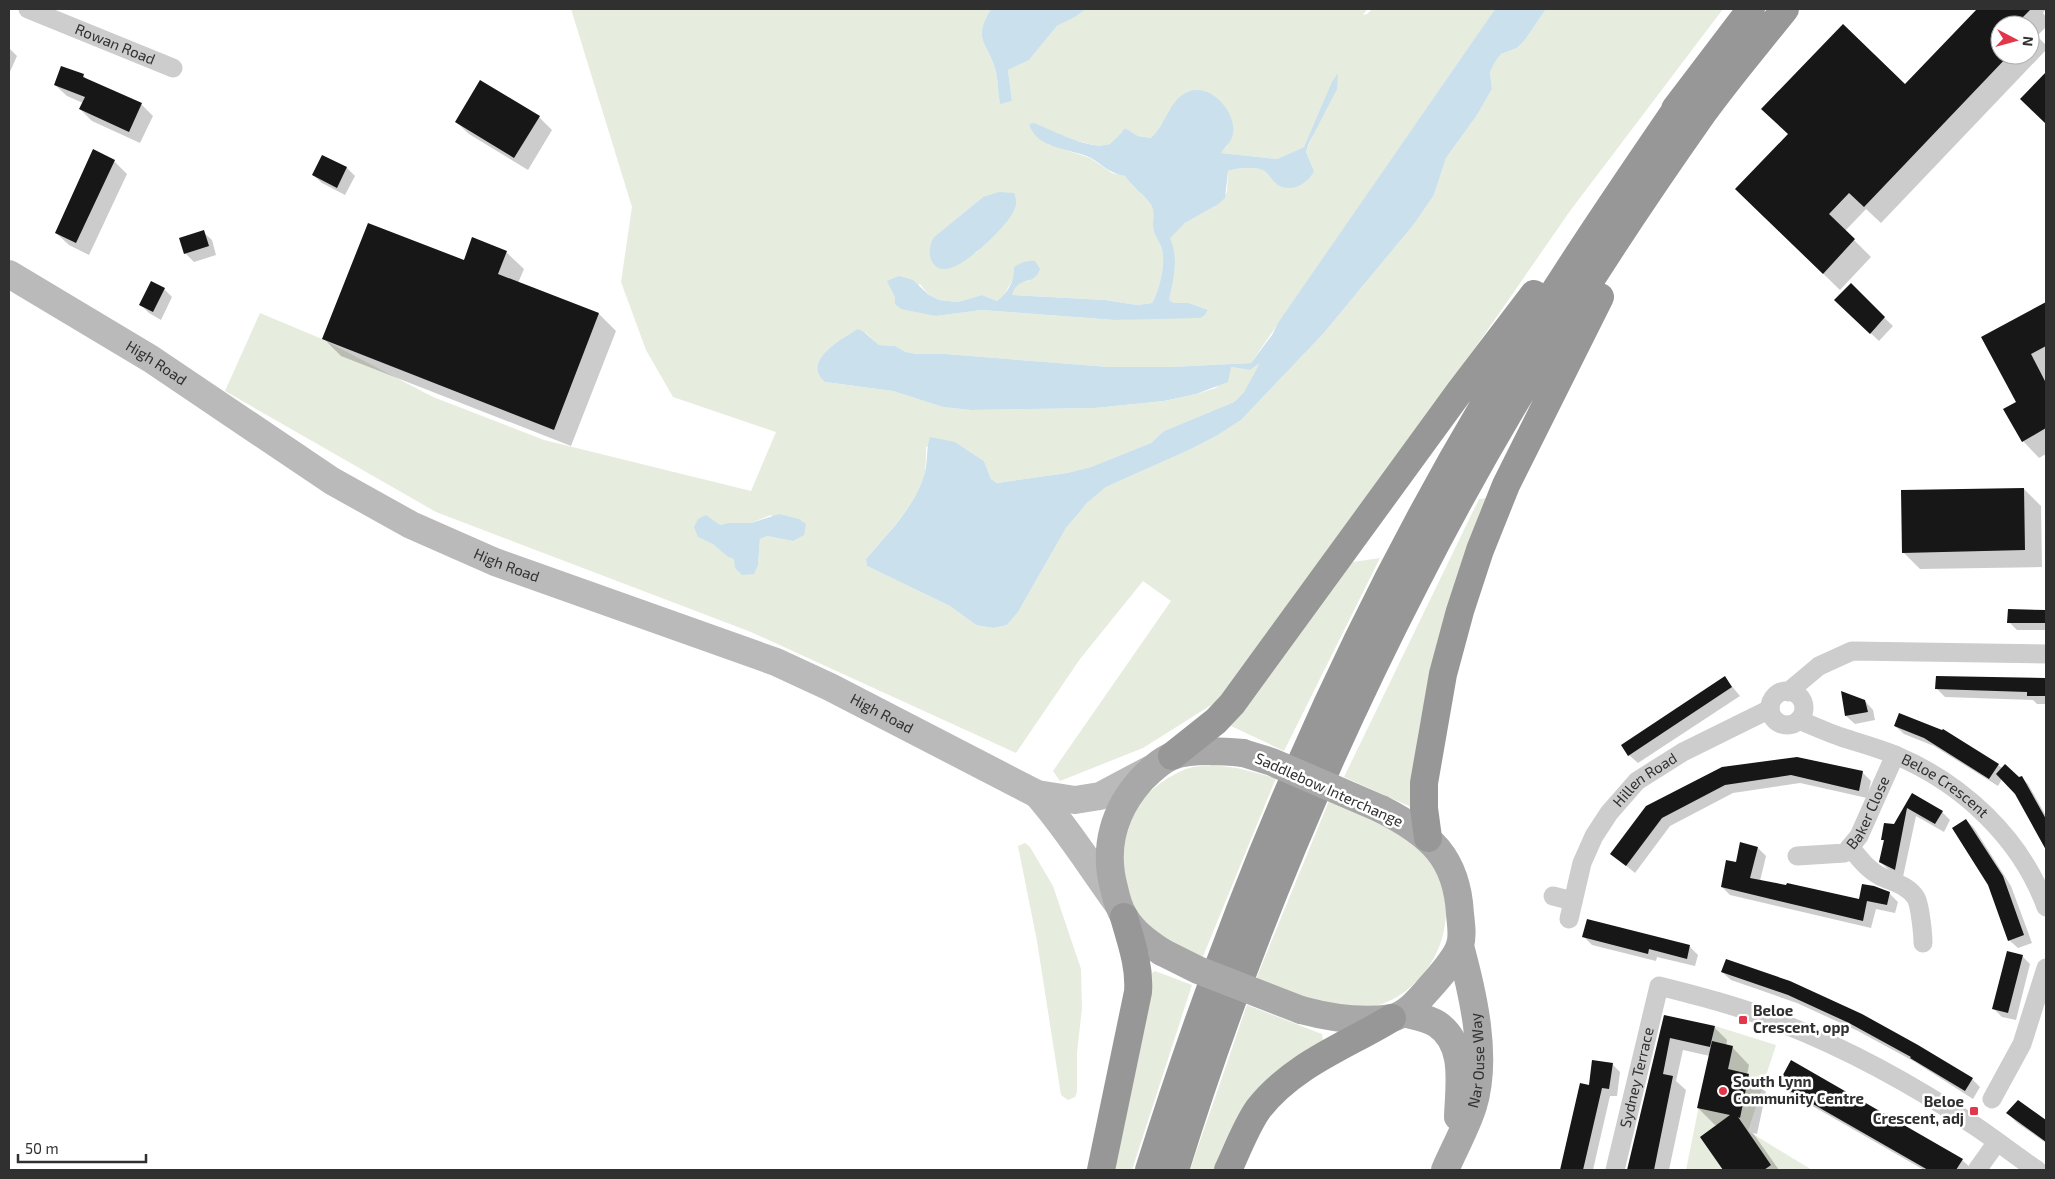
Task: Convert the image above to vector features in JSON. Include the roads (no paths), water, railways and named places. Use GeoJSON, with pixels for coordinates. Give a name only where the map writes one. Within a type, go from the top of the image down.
{"type":"FeatureCollection","features":[{"type":"Feature","properties":{"kind":"highway"},"geometry":{"type":"LineString","coordinates":[[1175,1170],[1202,1086],[1243,971],[1303,823],[1362,690],[1412,588],[1506,418],[1601,264],[1751,9]]}},
{"type":"Feature","properties":{"kind":"highway"},"geometry":{"type":"LineString","coordinates":[[1162,762],[1216,721],[1232,704],[1460,391],[1695,103],[1785,9]]}},
{"type":"Feature","properties":{"kind":"highway"},"geometry":{"type":"LineString","coordinates":[[1428,838],[1424,808],[1424,783],[1433,729],[1445,665],[1480,550],[1506,485],[1695,103]]}},
{"type":"Feature","properties":{"kind":"highway"},"geometry":{"type":"LineString","coordinates":[[1149,1170],[1220,961],[1279,814],[1343,671],[1396,564],[1488,398],[1579,251],[1695,103]]}},
{"type":"Feature","properties":{"kind":"highway"},"geometry":{"type":"LineString","coordinates":[[1101,1170],[1136,1010],[1139,985],[1138,963],[1121,910]]}},
{"type":"Feature","properties":{"kind":"highway"},"geometry":{"type":"LineString","coordinates":[[1228,1170],[1258,1109],[1290,1076],[1320,1057],[1358,1039],[1398,1015]]}},
{"type":"Feature","properties":{"kind":"main road","name":"Saddlebow Interchange"},"geometry":{"type":"LineString","coordinates":[[1162,762],[1220,750],[1243,753],[1272,762],[1381,810],[1428,838],[1441,852],[1454,878],[1460,901],[1460,946]]}},
{"type":"Feature","properties":{"kind":"main road"},"geometry":{"type":"LineString","coordinates":[[1162,762],[1130,792],[1120,809],[1112,830],[1109,859],[1121,910],[1141,937],[1162,952],[1198,970],[1301,1010],[1346,1020],[1398,1015],[1420,998],[1440,976],[1460,946]]}},
{"type":"Feature","properties":{"kind":"main road","name":"Nar Ouse Way"},"geometry":{"type":"LineString","coordinates":[[1445,1170],[1473,1107],[1478,1080],[1479,1057],[1470,983],[1460,946]]}},
{"type":"Feature","properties":{"kind":"main road","name":"Nar Ouse Way"},"geometry":{"type":"LineString","coordinates":[[1398,1015],[1435,1023],[1448,1034],[1456,1048],[1459,1066],[1458,1141]]}},
{"type":"Feature","properties":{"kind":"street","name":"Rowan Road"},"geometry":{"type":"LineString","coordinates":[[28,9],[173,68]]}},
{"type":"Feature","properties":{"kind":"street","name":"High Road"},"geometry":{"type":"LineString","coordinates":[[9,274],[151,360],[332,481],[411,525],[495,562],[776,662],[830,687],[1019,785],[1075,800],[1100,796],[1162,762]]}},
{"type":"Feature","properties":{"kind":"street","name":"Hillen Road"},"geometry":{"type":"LineString","coordinates":[[1553,896],[1571,910],[1582,863],[1594,836],[1609,814],[1637,781],[1682,752],[1770,709],[1777,695],[1788,692],[1818,666],[1852,651],[2046,654]]}},
{"type":"Feature","properties":{"kind":"street"},"geometry":{"type":"LineString","coordinates":[[1770,709],[1774,719],[1784,725],[1795,724],[1802,716],[1803,705],[1798,696],[1788,692]]}},
{"type":"Feature","properties":{"kind":"street","name":"Beloe Crescent"},"geometry":{"type":"LineString","coordinates":[[1799,720],[1895,755],[1928,772],[1978,806],[2017,850],[2039,888],[2046,907]]}},
{"type":"Feature","properties":{"kind":"street","name":"Baker Close"},"geometry":{"type":"LineString","coordinates":[[1797,856],[1845,853],[1860,836],[1895,755]]}},
{"type":"Feature","properties":{"kind":"street","name":"High Road"},"geometry":{"type":"LineString","coordinates":[[1019,785],[1065,828],[1082,856],[1121,910]]}},
{"type":"Feature","properties":{"kind":"street"},"geometry":{"type":"LineString","coordinates":[[1850,847],[1866,866],[1881,876],[1897,882],[1916,898],[1923,943]]}},
{"type":"Feature","properties":{"kind":"street"},"geometry":{"type":"LineString","coordinates":[[1992,1100],[2022,1044],[2046,968]]}},
{"type":"Feature","properties":{"kind":"street","name":"Sydney Terrace"},"geometry":{"type":"LineString","coordinates":[[1615,1170],[1659,986],[1716,1000],[1777,1021],[1837,1048],[1897,1079],[1975,1126],[1996,1142]]}},
{"type":"Feature","properties":{"kind":"street"},"geometry":{"type":"LineString","coordinates":[[1977,1170],[1996,1142],[2037,1170]]}},
{"type":"Feature","properties":{"kind":"water"},"geometry":{"type":"Polygon","coordinates":[[[991,9],[1086,9],[1057,26],[1029,60],[1008,70],[1012,101],[1000,104],[996,72],[982,36],[985,20],[991,9]]]}},
{"type":"Feature","properties":{"kind":"water"},"geometry":{"type":"Polygon","coordinates":[[[1495,9],[1546,9],[1525,40],[1517,48],[1501,54],[1495,62],[1490,72],[1492,89],[1477,115],[1446,158],[1434,195],[1414,224],[1323,334],[1241,420],[1191,449],[1106,487],[1087,503],[1066,528],[1018,612],[1007,625],[993,628],[976,625],[950,606],[867,566],[866,559],[908,508],[921,484],[925,472],[930,437],[955,442],[984,461],[991,479],[997,483],[1067,473],[1091,467],[1151,443],[1164,431],[1234,402],[1244,392],[1260,363],[1250,370],[1231,367],[1228,382],[1196,394],[1164,401],[1095,408],[971,410],[943,407],[893,391],[825,382],[819,374],[818,366],[826,351],[858,329],[879,345],[895,346],[906,352],[917,354],[945,354],[1109,367],[1171,367],[1251,363],[1495,9]]]}},
{"type":"Feature","properties":{"kind":"water"},"geometry":{"type":"Polygon","coordinates":[[[1338,73],[1337,89],[1306,152],[1314,171],[1308,180],[1294,188],[1288,188],[1278,185],[1266,172],[1260,169],[1244,168],[1228,171],[1225,198],[1217,205],[1185,223],[1170,238],[1175,261],[1169,300],[1174,303],[1189,303],[1208,310],[1200,318],[1114,320],[982,310],[936,316],[901,309],[895,304],[895,297],[887,281],[899,276],[913,280],[929,295],[939,300],[958,302],[982,295],[997,301],[1010,286],[1014,267],[1024,262],[1032,261],[1035,261],[1040,269],[1034,278],[1018,285],[1012,295],[1105,300],[1137,305],[1152,303],[1159,285],[1163,256],[1153,229],[1151,205],[1125,176],[1111,171],[1091,158],[1047,144],[1033,133],[1029,124],[1034,123],[1071,139],[1092,145],[1109,144],[1125,128],[1138,136],[1151,138],[1177,100],[1190,91],[1198,90],[1214,96],[1227,109],[1231,117],[1233,134],[1230,142],[1221,153],[1277,159],[1304,147],[1332,82],[1338,73]]]}},
{"type":"Feature","properties":{"kind":"water"},"geometry":{"type":"Polygon","coordinates":[[[999,192],[1014,193],[1016,204],[1012,215],[978,250],[960,264],[946,269],[935,266],[930,256],[931,243],[934,237],[983,197],[999,192]]]}},
{"type":"Feature","properties":{"kind":"water"},"geometry":{"type":"Polygon","coordinates":[[[779,514],[799,519],[806,524],[804,535],[793,541],[767,536],[760,539],[758,565],[754,574],[742,575],[735,568],[734,559],[728,557],[713,544],[698,537],[694,527],[698,519],[706,515],[720,525],[751,523],[779,514]]]}},
{"type":"Feature","properties":{"kind":"place","name":"Beloe Crescent, opp"},"geometry":{"type":"Point","coordinates":[1743,1020]}},
{"type":"Feature","properties":{"kind":"place","name":"South Lynn Community Centre"},"geometry":{"type":"Point","coordinates":[1723,1091]}},
{"type":"Feature","properties":{"kind":"place","name":"Beloe Crescent, adj"},"geometry":{"type":"Point","coordinates":[1974,1111]}}]}
